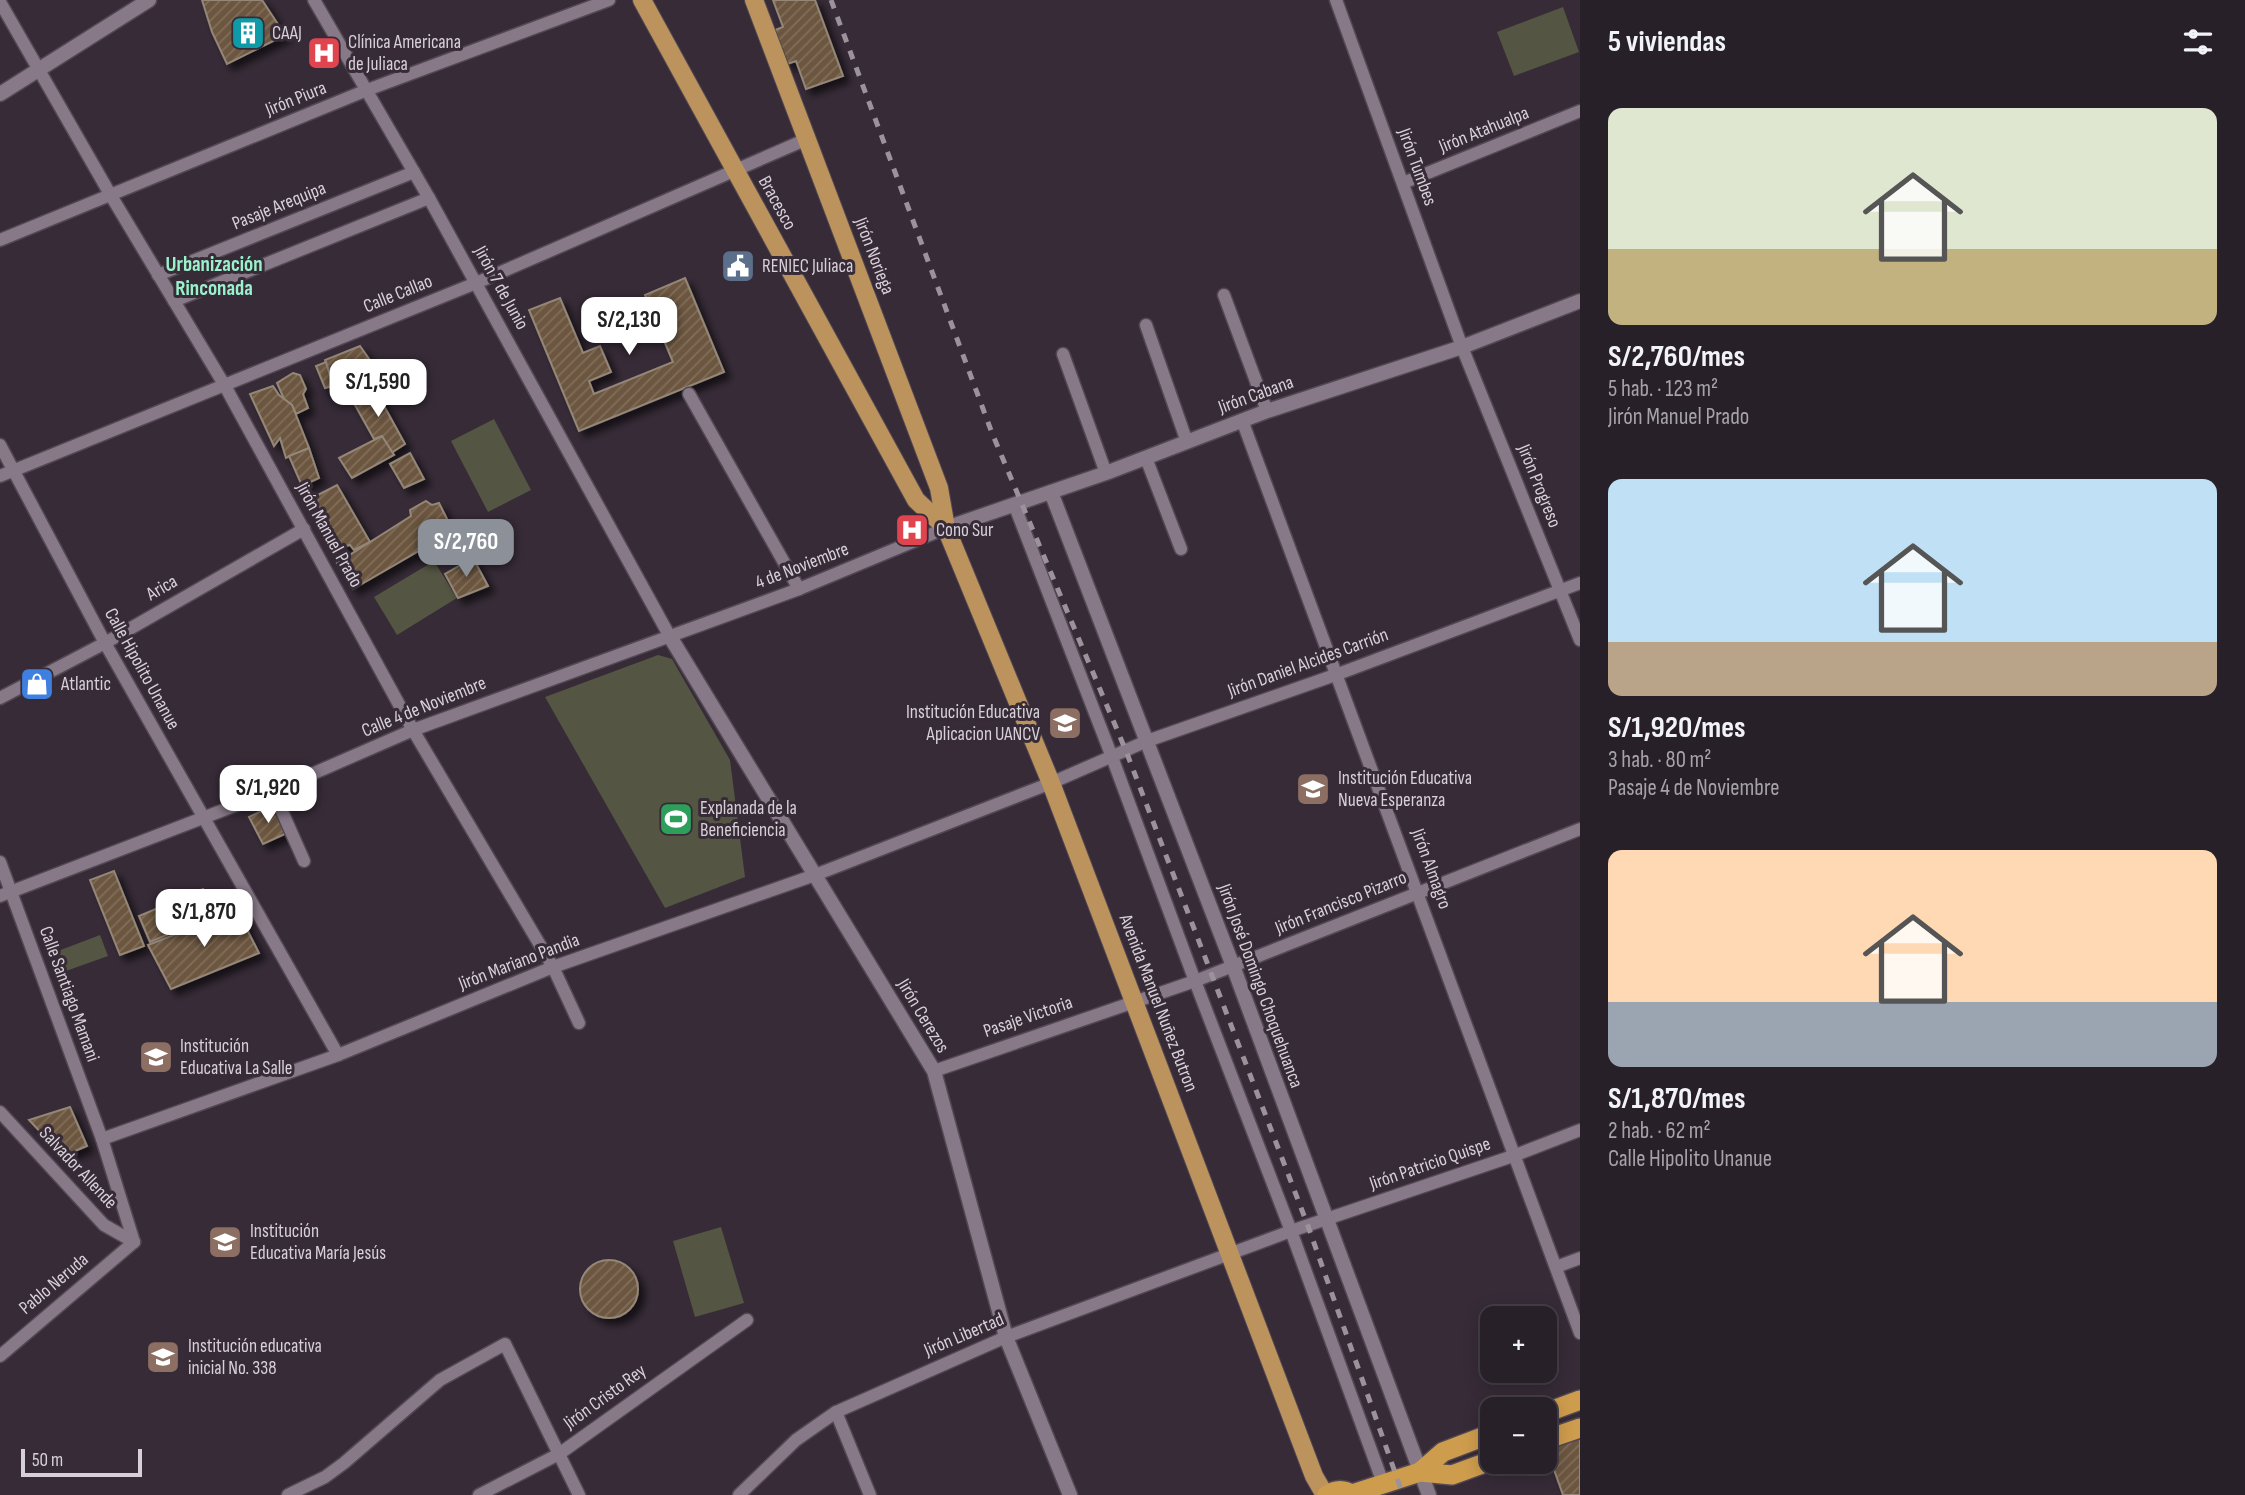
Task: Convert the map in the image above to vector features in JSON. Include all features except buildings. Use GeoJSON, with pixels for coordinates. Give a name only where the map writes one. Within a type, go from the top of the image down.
{"type":"FeatureCollection","features":[{"type":"Feature","properties":{"kind":"highway"},"geometry":{"type":"LineString","coordinates":[[1557,1409],[1580,1400]]}},
{"type":"Feature","properties":{"kind":"highway"},"geometry":{"type":"LineString","coordinates":[[1557,1436],[1580,1428]]}},
{"type":"Feature","properties":{"kind":"highway"},"geometry":{"type":"LineString","coordinates":[[1420,1472],[1443,1452],[1480,1438]]}},
{"type":"Feature","properties":{"kind":"highway"},"geometry":{"type":"LineString","coordinates":[[1326,1495],[1334,1490],[1353,1494],[1420,1472],[1452,1475],[1480,1465]]}},
{"type":"Feature","properties":{"kind":"main road","name":"Bracesco"},"geometry":{"type":"LineString","coordinates":[[642,0],[916,500],[946,528]]}},
{"type":"Feature","properties":{"kind":"main road","name":"Jirón Noriega"},"geometry":{"type":"LineString","coordinates":[[754,0],[939,488],[946,528]]}},
{"type":"Feature","properties":{"kind":"main road","name":"Avenida Manuel Nuñez Butron"},"geometry":{"type":"LineString","coordinates":[[946,528],[1052,783],[1314,1476],[1326,1495]]}},
{"type":"Feature","properties":{"kind":"street"},"geometry":{"type":"LineString","coordinates":[[0,94],[149,0]]}},
{"type":"Feature","properties":{"kind":"street","name":"Jirón 7 de Junio"},"geometry":{"type":"LineString","coordinates":[[314,0],[429,198],[669,635]]}},
{"type":"Feature","properties":{"kind":"street","name":"Jirón Piura"},"geometry":{"type":"LineString","coordinates":[[0,240],[368,90],[609,0]]}},
{"type":"Feature","properties":{"kind":"street","name":"Jirón Tumbes"},"geometry":{"type":"LineString","coordinates":[[1336,0],[1462,347]]}},
{"type":"Feature","properties":{"kind":"street","name":"Jirón Manuel Prado"},"geometry":{"type":"LineString","coordinates":[[0,2],[110,194],[225,386],[413,730],[553,967],[579,1023]]}},
{"type":"Feature","properties":{"kind":"street","name":"Jirón Atahualpa"},"geometry":{"type":"LineString","coordinates":[[1403,183],[1580,111]]}},
{"type":"Feature","properties":{"kind":"street","name":"Calle Callao"},"geometry":{"type":"LineString","coordinates":[[0,476],[476,283],[807,139]]}},
{"type":"Feature","properties":{"kind":"street","name":"Pasaje Arequipa"},"geometry":{"type":"LineString","coordinates":[[158,275],[414,172]]}},
{"type":"Feature","properties":{"kind":"street"},"geometry":{"type":"LineString","coordinates":[[174,301],[429,198]]}},
{"type":"Feature","properties":{"kind":"street"},"geometry":{"type":"LineString","coordinates":[[1224,295],[1266,411]]}},
{"type":"Feature","properties":{"kind":"street","name":"Jirón Cabana"},"geometry":{"type":"LineString","coordinates":[[946,528],[1106,472],[1266,411],[1462,347],[1580,301]]}},
{"type":"Feature","properties":{"kind":"street"},"geometry":{"type":"LineString","coordinates":[[1146,325],[1187,442]]}},
{"type":"Feature","properties":{"kind":"street","name":"Jirón Progreso"},"geometry":{"type":"LineString","coordinates":[[1462,347],[1580,640]]}},
{"type":"Feature","properties":{"kind":"street"},"geometry":{"type":"LineString","coordinates":[[1063,354],[1106,472]]}},
{"type":"Feature","properties":{"kind":"street"},"geometry":{"type":"LineString","coordinates":[[689,394],[799,589]]}},
{"type":"Feature","properties":{"kind":"street","name":"Jirón Almagro"},"geometry":{"type":"LineString","coordinates":[[1242,420],[1580,1332]]}},
{"type":"Feature","properties":{"kind":"street","name":"Calle Hipolito Unanue"},"geometry":{"type":"LineString","coordinates":[[0,445],[105,643],[338,1055]]}},
{"type":"Feature","properties":{"kind":"street"},"geometry":{"type":"LineString","coordinates":[[1146,457],[1181,549]]}},
{"type":"Feature","properties":{"kind":"street","name":"Jirón José Domingo Choquehuanca"},"geometry":{"type":"LineString","coordinates":[[1051,492],[1233,966],[1429,1495]]}},
{"type":"Feature","properties":{"kind":"street"},"geometry":{"type":"LineString","coordinates":[[1014,504],[1291,1231],[1383,1483]]}},
{"type":"Feature","properties":{"kind":"street","name":"4 de Noviembre"},"geometry":{"type":"LineString","coordinates":[[669,635],[799,589],[946,528]]}},
{"type":"Feature","properties":{"kind":"street","name":"Arica"},"geometry":{"type":"LineString","coordinates":[[0,698],[105,643],[304,530]]}},
{"type":"Feature","properties":{"kind":"street","name":"Jirón Daniel Alcides Carrión"},"geometry":{"type":"LineString","coordinates":[[1052,783],[1147,741],[1338,674],[1580,583]]}},
{"type":"Feature","properties":{"kind":"street","name":"Calle 4 de Noviembre"},"geometry":{"type":"LineString","coordinates":[[5,894],[273,791],[413,730],[669,635]]}},
{"type":"Feature","properties":{"kind":"street","name":"Jirón Cerezos"},"geometry":{"type":"LineString","coordinates":[[669,635],[934,1071],[1006,1337],[1070,1495]]}},
{"type":"Feature","properties":{"kind":"street","name":"Jirón Mariano Pandia"},"geometry":{"type":"LineString","coordinates":[[102,1139],[338,1055],[553,967],[815,874],[1052,783]]}},
{"type":"Feature","properties":{"kind":"street"},"geometry":{"type":"LineString","coordinates":[[273,791],[304,861]]}},
{"type":"Feature","properties":{"kind":"street","name":"Jirón Francisco Pizarro"},"geometry":{"type":"LineString","coordinates":[[1195,981],[1580,829]]}},
{"type":"Feature","properties":{"kind":"street","name":"Calle Santiago Mamani"},"geometry":{"type":"LineString","coordinates":[[0,862],[5,894],[102,1139]]}},
{"type":"Feature","properties":{"kind":"street","name":"Pasaje Victoria"},"geometry":{"type":"LineString","coordinates":[[934,1071],[1195,981]]}},
{"type":"Feature","properties":{"kind":"street","name":"Salvador Allende"},"geometry":{"type":"LineString","coordinates":[[0,1112],[104,1226],[134,1242]]}},
{"type":"Feature","properties":{"kind":"street","name":"Jirón Patricio Quispe"},"geometry":{"type":"LineString","coordinates":[[1291,1231],[1513,1156],[1580,1130]]}},
{"type":"Feature","properties":{"kind":"street"},"geometry":{"type":"LineString","coordinates":[[102,1139],[134,1242]]}},
{"type":"Feature","properties":{"kind":"street","name":"Jirón Libertad"},"geometry":{"type":"LineString","coordinates":[[739,1495],[796,1440],[836,1412],[1006,1337],[1230,1256],[1291,1231]]}},
{"type":"Feature","properties":{"kind":"street","name":"Pablo Neruda"},"geometry":{"type":"LineString","coordinates":[[0,1356],[134,1242]]}},
{"type":"Feature","properties":{"kind":"street"},"geometry":{"type":"LineString","coordinates":[[1556,1267],[1580,1258]]}},
{"type":"Feature","properties":{"kind":"street","name":"Jirón Cristo Rey"},"geometry":{"type":"LineString","coordinates":[[479,1495],[559,1454],[747,1320]]}},
{"type":"Feature","properties":{"kind":"street"},"geometry":{"type":"LineString","coordinates":[[288,1495],[325,1477],[344,1463],[440,1380],[506,1344],[579,1495]]}},
{"type":"Feature","properties":{"kind":"street"},"geometry":{"type":"LineString","coordinates":[[836,1412],[870,1495]]}},
{"type":"Feature","properties":{"kind":"green space"},"geometry":{"type":"Polygon","coordinates":[[[1563,7],[1579,52],[1514,76],[1497,32],[1563,7]]]}},
{"type":"Feature","properties":{"kind":"green space"},"geometry":{"type":"Polygon","coordinates":[[[494,419],[531,490],[488,512],[451,441],[494,419]]]}},
{"type":"Feature","properties":{"kind":"green space"},"geometry":{"type":"Polygon","coordinates":[[[434,561],[457,598],[397,635],[374,597],[434,561]]]}},
{"type":"Feature","properties":{"kind":"green space","name":"Explanada de la Beneficiencia"},"geometry":{"type":"Polygon","coordinates":[[[658,655],[672,659],[730,760],[745,877],[665,908],[545,697],[658,655]]]}},
{"type":"Feature","properties":{"kind":"green space"},"geometry":{"type":"Polygon","coordinates":[[[100,935],[108,956],[66,971],[58,951],[100,935]]]}},
{"type":"Feature","properties":{"kind":"green space"},"geometry":{"type":"Polygon","coordinates":[[[721,1227],[744,1303],[695,1317],[673,1241],[721,1227]]]}},
{"type":"Feature","properties":{"kind":"railway"},"geometry":{"type":"LineString","coordinates":[[831,0],[992,433],[1126,751],[1308,1226],[1403,1495]]}},
{"type":"Feature","properties":{"kind":"place","name":"CAAJ"},"geometry":{"type":"Point","coordinates":[248,33]}},
{"type":"Feature","properties":{"kind":"place","name":"Clínica Americana de Juliaca"},"geometry":{"type":"Point","coordinates":[324,53]}},
{"type":"Feature","properties":{"kind":"place","name":"RENIEC Juliaca"},"geometry":{"type":"Point","coordinates":[738,266]}},
{"type":"Feature","properties":{"kind":"place","name":"Cono Sur"},"geometry":{"type":"Point","coordinates":[912,530]}},
{"type":"Feature","properties":{"kind":"place","name":"Atlantic"},"geometry":{"type":"Point","coordinates":[37,684]}},
{"type":"Feature","properties":{"kind":"place","name":"Institución Educativa Aplicacion UANCV"},"geometry":{"type":"Point","coordinates":[1065,723]}},
{"type":"Feature","properties":{"kind":"place","name":"Institución Educativa Nueva Esperanza"},"geometry":{"type":"Point","coordinates":[1313,789]}},
{"type":"Feature","properties":{"kind":"place","name":"Explanada de la Beneficiencia"},"geometry":{"type":"Point","coordinates":[676,819]}},
{"type":"Feature","properties":{"kind":"place","name":"Institución Educativa La Salle"},"geometry":{"type":"Point","coordinates":[156,1057]}},
{"type":"Feature","properties":{"kind":"place","name":"Institución Educativa María Jesús"},"geometry":{"type":"Point","coordinates":[225,1242]}},
{"type":"Feature","properties":{"kind":"place","name":"Institución educativa inicial No. 338"},"geometry":{"type":"Point","coordinates":[163,1357]}},
{"type":"Feature","properties":{"kind":"district","name":"Urbanización Rinconada"},"geometry":{"type":"Point","coordinates":[214,276]}}]}
